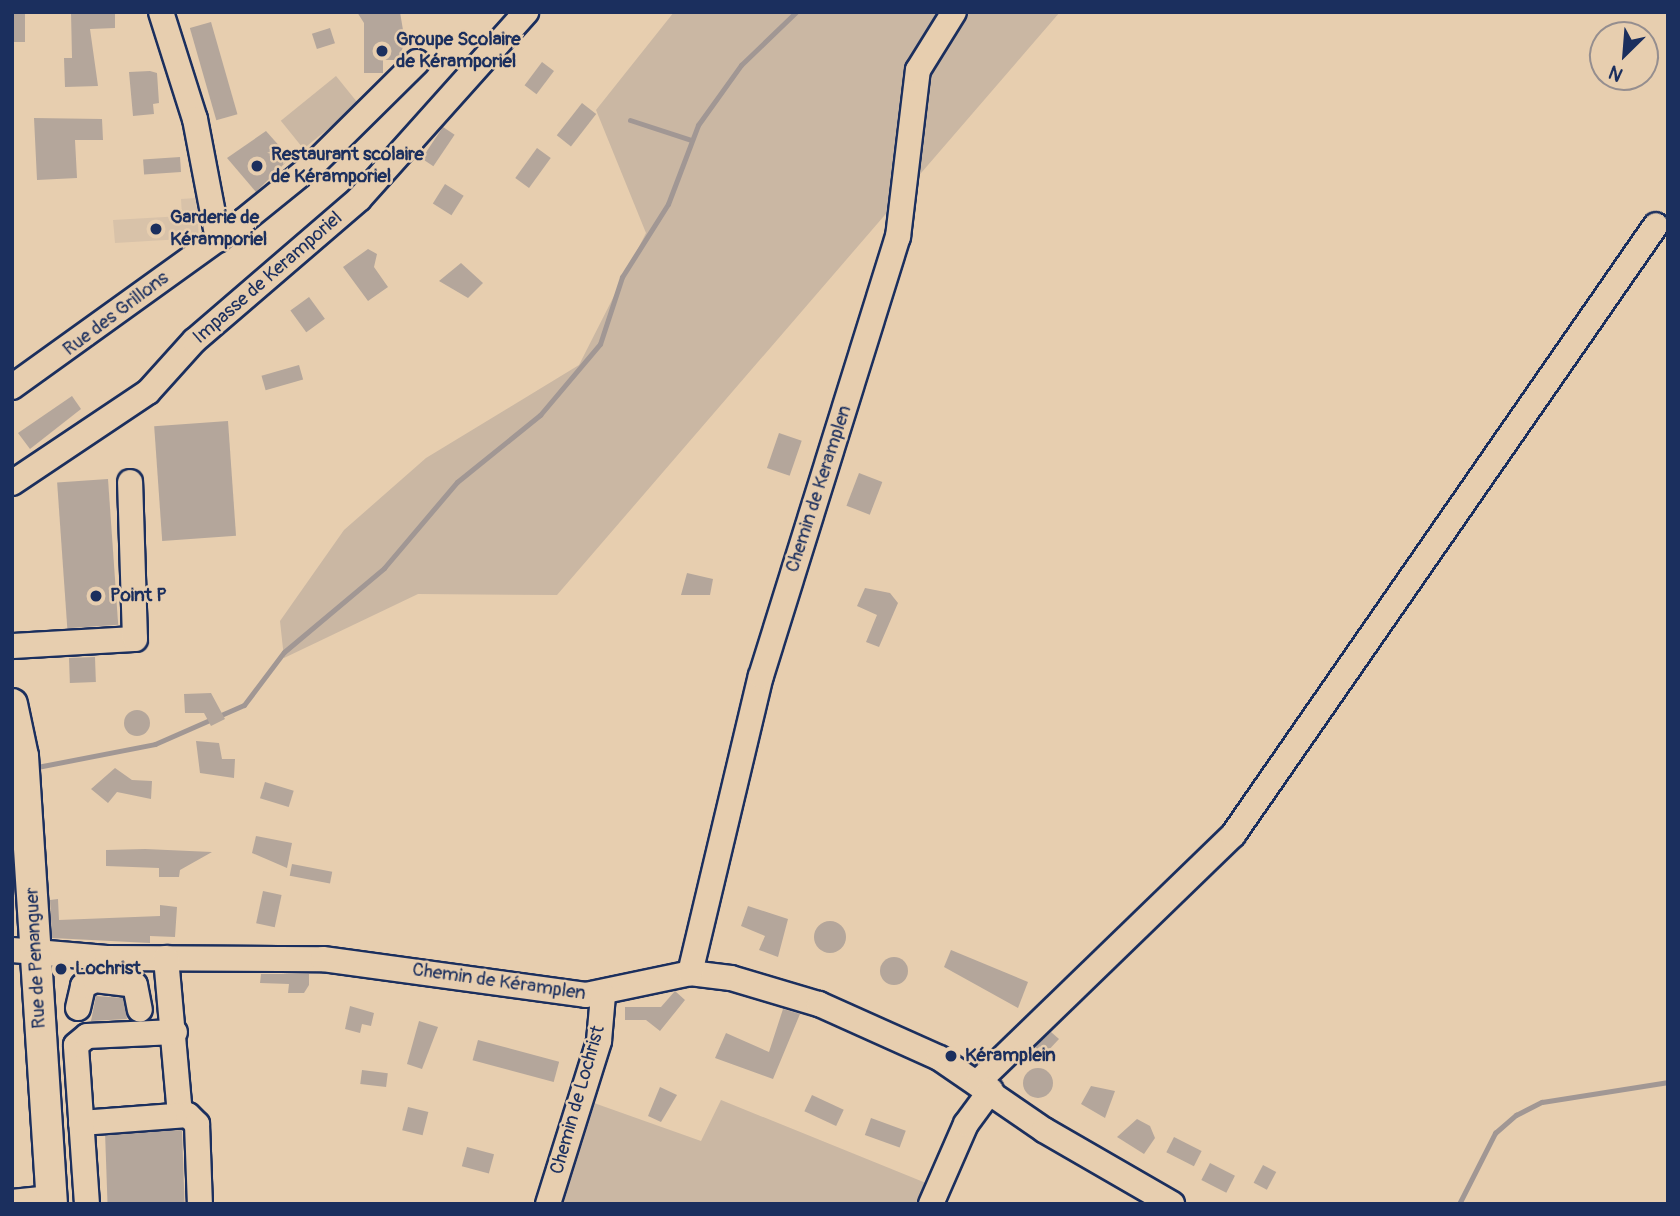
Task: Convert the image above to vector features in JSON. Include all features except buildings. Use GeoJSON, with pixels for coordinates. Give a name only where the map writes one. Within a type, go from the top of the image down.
{"type":"FeatureCollection","features":[{"type":"Feature","properties":{"kind":"main road","name":"Rue de Penanguer"},"geometry":{"type":"LineString","coordinates":[[12,704],[23,756],[22,951]]}},
{"type":"Feature","properties":{"kind":"main road","name":"Rue de Penanguer"},"geometry":{"type":"LineString","coordinates":[[12,864],[22,951],[36,1201]]}},
{"type":"Feature","properties":{"kind":"street"},"geometry":{"type":"LineString","coordinates":[[161,12],[195,119],[218,240]]}},
{"type":"Feature","properties":{"kind":"street","name":"Impasse de Keramporiel"},"geometry":{"type":"LineString","coordinates":[[12,483],[148,392],[200,336],[359,199],[526,12]]}},
{"type":"Feature","properties":{"kind":"street","name":"Chemin de Keramplen"},"geometry":{"type":"LineString","coordinates":[[690,973],[761,676],[898,237],[918,69],[954,12]]}},
{"type":"Feature","properties":{"kind":"street","name":"Rue des Grillons"},"geometry":{"type":"LineString","coordinates":[[12,387],[218,240],[316,162],[417,62]]}},
{"type":"Feature","properties":{"kind":"street"},"geometry":{"type":"LineString","coordinates":[[931,1204],[985,1086],[1233,835],[1656,225]]}},
{"type":"Feature","properties":{"kind":"street"},"geometry":{"type":"LineString","coordinates":[[12,646],[135,639],[130,482]]}},
{"type":"Feature","properties":{"kind":"street","name":"Chemin de Kéramplen"},"geometry":{"type":"LineString","coordinates":[[22,951],[107,970],[166,958],[323,959],[603,995],[690,973],[755,983],[819,1004],[985,1086],[1044,1130],[1172,1204]]}},
{"type":"Feature","properties":{"kind":"street"},"geometry":{"type":"LineString","coordinates":[[166,958],[175,1032],[180,1114]]}},
{"type":"Feature","properties":{"kind":"street"},"geometry":{"type":"LineString","coordinates":[[78,1008],[83,986],[107,970],[135,985],[140,1010]]}},
{"type":"Feature","properties":{"kind":"street","name":"Chemin de Lochrist"},"geometry":{"type":"LineString","coordinates":[[548,1204],[599,1041],[603,995]]}},
{"type":"Feature","properties":{"kind":"street"},"geometry":{"type":"LineString","coordinates":[[87,1204],[80,1123],[80,1038],[175,1032]]}},
{"type":"Feature","properties":{"kind":"street"},"geometry":{"type":"LineString","coordinates":[[80,1123],[180,1114],[197,1124],[200,1204]]}},
{"type":"Feature","properties":{"kind":"shaded area"},"geometry":{"type":"Polygon","coordinates":[[[674,12],[1060,12],[557,595],[418,594],[284,658],[280,621],[344,530],[426,458],[579,365],[646,233],[596,110],[674,12]]]}},
{"type":"Feature","properties":{"kind":"shaded area"},"geometry":{"type":"Polygon","coordinates":[[[336,76],[359,104],[303,149],[281,121],[336,76]]]}},
{"type":"Feature","properties":{"kind":"shaded area","name":"Garderie de Kéramporiel"},"geometry":{"type":"Polygon","coordinates":[[[196,198],[199,238],[115,243],[113,220],[182,216],[181,199],[196,198]]]}},
{"type":"Feature","properties":{"kind":"shaded area"},"geometry":{"type":"Polygon","coordinates":[[[721,1100],[926,1183],[920,1204],[559,1204],[594,1103],[701,1141],[721,1100]]]}},
{"type":"Feature","properties":{"kind":"waterway"},"geometry":{"type":"LineString","coordinates":[[32,768],[155,744],[244,705],[284,652],[384,568],[457,482],[540,415],[600,344],[622,277],[668,204],[698,125],[741,65],[796,12]]}},
{"type":"Feature","properties":{"kind":"waterway"},"geometry":{"type":"LineString","coordinates":[[630,120],[691,140]]}},
{"type":"Feature","properties":{"kind":"waterway"},"geometry":{"type":"LineString","coordinates":[[1459,1204],[1495,1133],[1516,1115],[1542,1102],[1668,1082]]}},
{"type":"Feature","properties":{"kind":"place","name":"Groupe Scolaire de Kéramporiel"},"geometry":{"type":"Point","coordinates":[382,51]}},
{"type":"Feature","properties":{"kind":"place","name":"Restaurant scolaire de Kéramporiel"},"geometry":{"type":"Point","coordinates":[257,166]}},
{"type":"Feature","properties":{"kind":"place","name":"Garderie de Kéramporiel"},"geometry":{"type":"Point","coordinates":[156,229]}},
{"type":"Feature","properties":{"kind":"place","name":"Point P"},"geometry":{"type":"Point","coordinates":[96,596]}},
{"type":"Feature","properties":{"kind":"place","name":"Lochrist"},"geometry":{"type":"Point","coordinates":[61,969]}},
{"type":"Feature","properties":{"kind":"place","name":"Kéramplein"},"geometry":{"type":"Point","coordinates":[951,1056]}}]}
